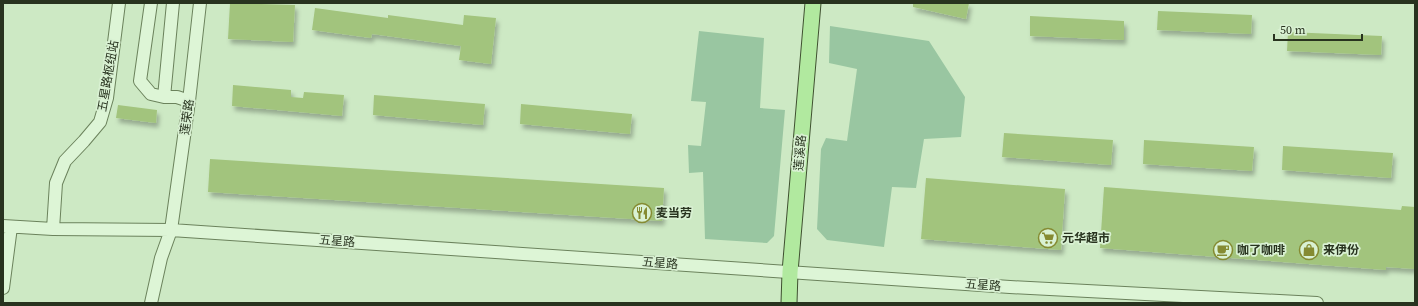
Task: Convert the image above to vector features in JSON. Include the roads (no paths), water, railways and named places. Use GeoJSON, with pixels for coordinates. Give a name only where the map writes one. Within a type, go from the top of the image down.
{"type":"FeatureCollection","features":[{"type":"Feature","properties":{"kind":"main road","name":"莲溪路"},"geometry":{"type":"LineString","coordinates":[[789,303],[790,272],[813,3]]}},
{"type":"Feature","properties":{"kind":"street","name":"五星路枢纽站"},"geometry":{"type":"LineString","coordinates":[[53,229],[56,183],[65,161],[100,122],[107,98],[120,3]]}},
{"type":"Feature","properties":{"kind":"street"},"geometry":{"type":"LineString","coordinates":[[151,3],[140,81],[151,94],[189,101]]}},
{"type":"Feature","properties":{"kind":"street"},"geometry":{"type":"LineString","coordinates":[[164,97],[173,3]]}},
{"type":"Feature","properties":{"kind":"street","name":"莲荣路"},"geometry":{"type":"LineString","coordinates":[[151,303],[161,258],[171,230],[189,101],[200,3]]}},
{"type":"Feature","properties":{"kind":"street","name":"五星路"},"geometry":{"type":"LineString","coordinates":[[7,226],[53,229],[171,230],[1203,300],[1316,303]]}},
{"type":"Feature","properties":{"kind":"street"},"geometry":{"type":"LineString","coordinates":[[3,288],[7,226]]}},
{"type":"Feature","properties":{"kind":"place","name":"麦当劳"},"geometry":{"type":"Point","coordinates":[642,213]}},
{"type":"Feature","properties":{"kind":"place","name":"元华超市"},"geometry":{"type":"Point","coordinates":[1048,238]}},
{"type":"Feature","properties":{"kind":"place","name":"咖了咖啡"},"geometry":{"type":"Point","coordinates":[1223,250]}},
{"type":"Feature","properties":{"kind":"place","name":"来伊份"},"geometry":{"type":"Point","coordinates":[1309,250]}}]}
